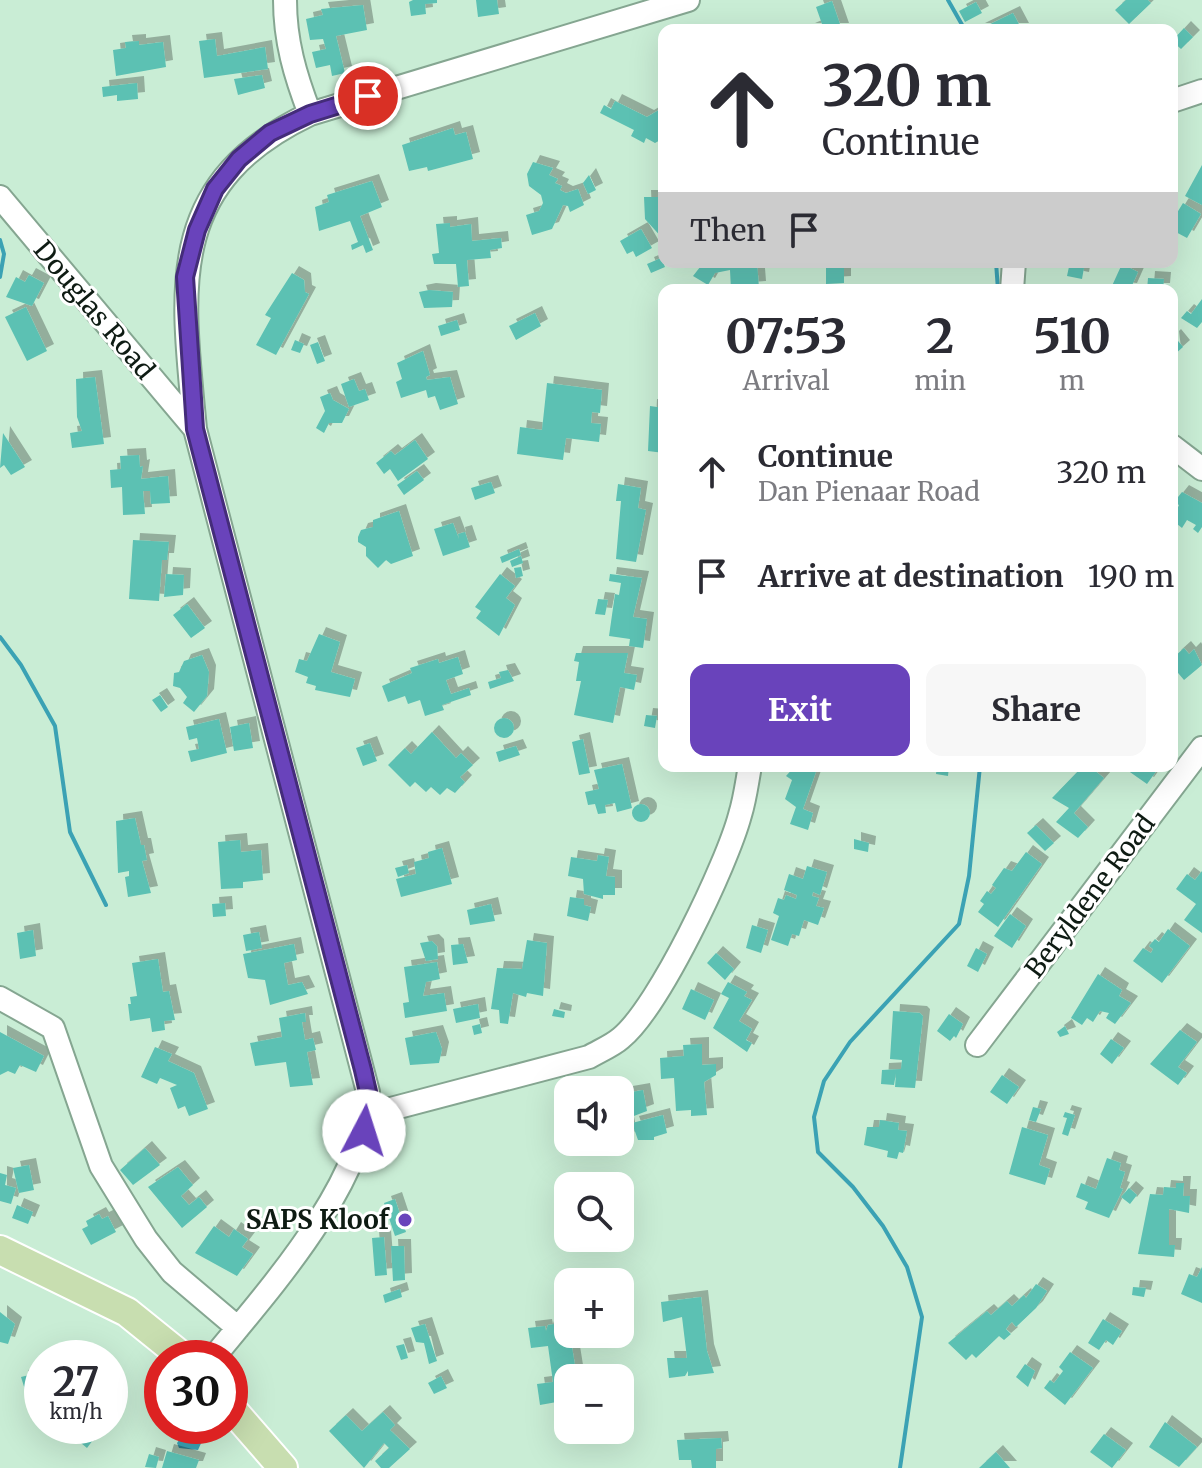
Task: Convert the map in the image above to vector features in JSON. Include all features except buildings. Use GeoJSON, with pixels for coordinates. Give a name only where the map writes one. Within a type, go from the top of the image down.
{"type":"FeatureCollection","features":[{"type":"Feature","properties":{"kind":"main road"},"geometry":{"type":"LineString","coordinates":[[0,1250],[127,1312],[162,1340]]}},
{"type":"Feature","properties":{"kind":"main road"},"geometry":{"type":"LineString","coordinates":[[248,1428],[283,1468]]}},
{"type":"Feature","properties":{"kind":"street"},"geometry":{"type":"LineString","coordinates":[[285,0],[285,29],[292,68],[310,114]]}},
{"type":"Feature","properties":{"kind":"street"},"geometry":{"type":"LineString","coordinates":[[195,429],[185,277],[197,230],[215,189],[239,159],[270,133],[310,114],[688,0]]}},
{"type":"Feature","properties":{"kind":"street"},"geometry":{"type":"LineString","coordinates":[[1178,99],[1202,91]]}},
{"type":"Feature","properties":{"kind":"street","name":"Douglas Road"},"geometry":{"type":"LineString","coordinates":[[0,197],[195,429],[368,1092],[368,1115],[358,1148],[300,1248],[228,1340]]}},
{"type":"Feature","properties":{"kind":"street"},"geometry":{"type":"LineString","coordinates":[[1178,451],[1202,469]]}},
{"type":"Feature","properties":{"kind":"street","name":"Beryldene Road"},"geometry":{"type":"LineString","coordinates":[[977,1045],[1202,748]]}},
{"type":"Feature","properties":{"kind":"street"},"geometry":{"type":"LineString","coordinates":[[368,1115],[589,1057],[621,1038],[644,1010],[679,954],[740,816],[749,772]]}},
{"type":"Feature","properties":{"kind":"street"},"geometry":{"type":"LineString","coordinates":[[0,998],[53,1028],[79,1108],[108,1178],[146,1239],[172,1272],[238,1328]]}},
{"type":"Feature","properties":{"kind":"water"},"geometry":{"type":"Polygon","coordinates":[[[177,1444],[201,1444],[198,1450],[179,1448],[177,1444]]]}},
{"type":"Feature","properties":{"kind":"waterway"},"geometry":{"type":"LineString","coordinates":[[948,0],[962,24]]}},
{"type":"Feature","properties":{"kind":"waterway"},"geometry":{"type":"LineString","coordinates":[[0,240],[4,254],[0,277]]}},
{"type":"Feature","properties":{"kind":"waterway"},"geometry":{"type":"LineString","coordinates":[[996,268],[998,284]]}},
{"type":"Feature","properties":{"kind":"waterway"},"geometry":{"type":"LineString","coordinates":[[0,637],[21,665],[55,726],[70,832],[106,905]]}},
{"type":"Feature","properties":{"kind":"waterway"},"geometry":{"type":"LineString","coordinates":[[900,1468],[922,1317],[907,1267],[883,1226],[853,1187],[818,1152],[814,1117],[824,1081],[850,1042],[959,924],[969,876],[979,772]]}},
{"type":"Feature","properties":{"kind":"place","name":"SAPS Kloof"},"geometry":{"type":"Point","coordinates":[405,1220]}},
{"type":"Feature","properties":{"kind":"route"},"geometry":{"type":"LineString","coordinates":[[364,1131],[368,1092],[363,1070],[195,429],[185,277],[197,230],[215,189],[239,159],[270,133],[310,114],[368,96]]}}]}
